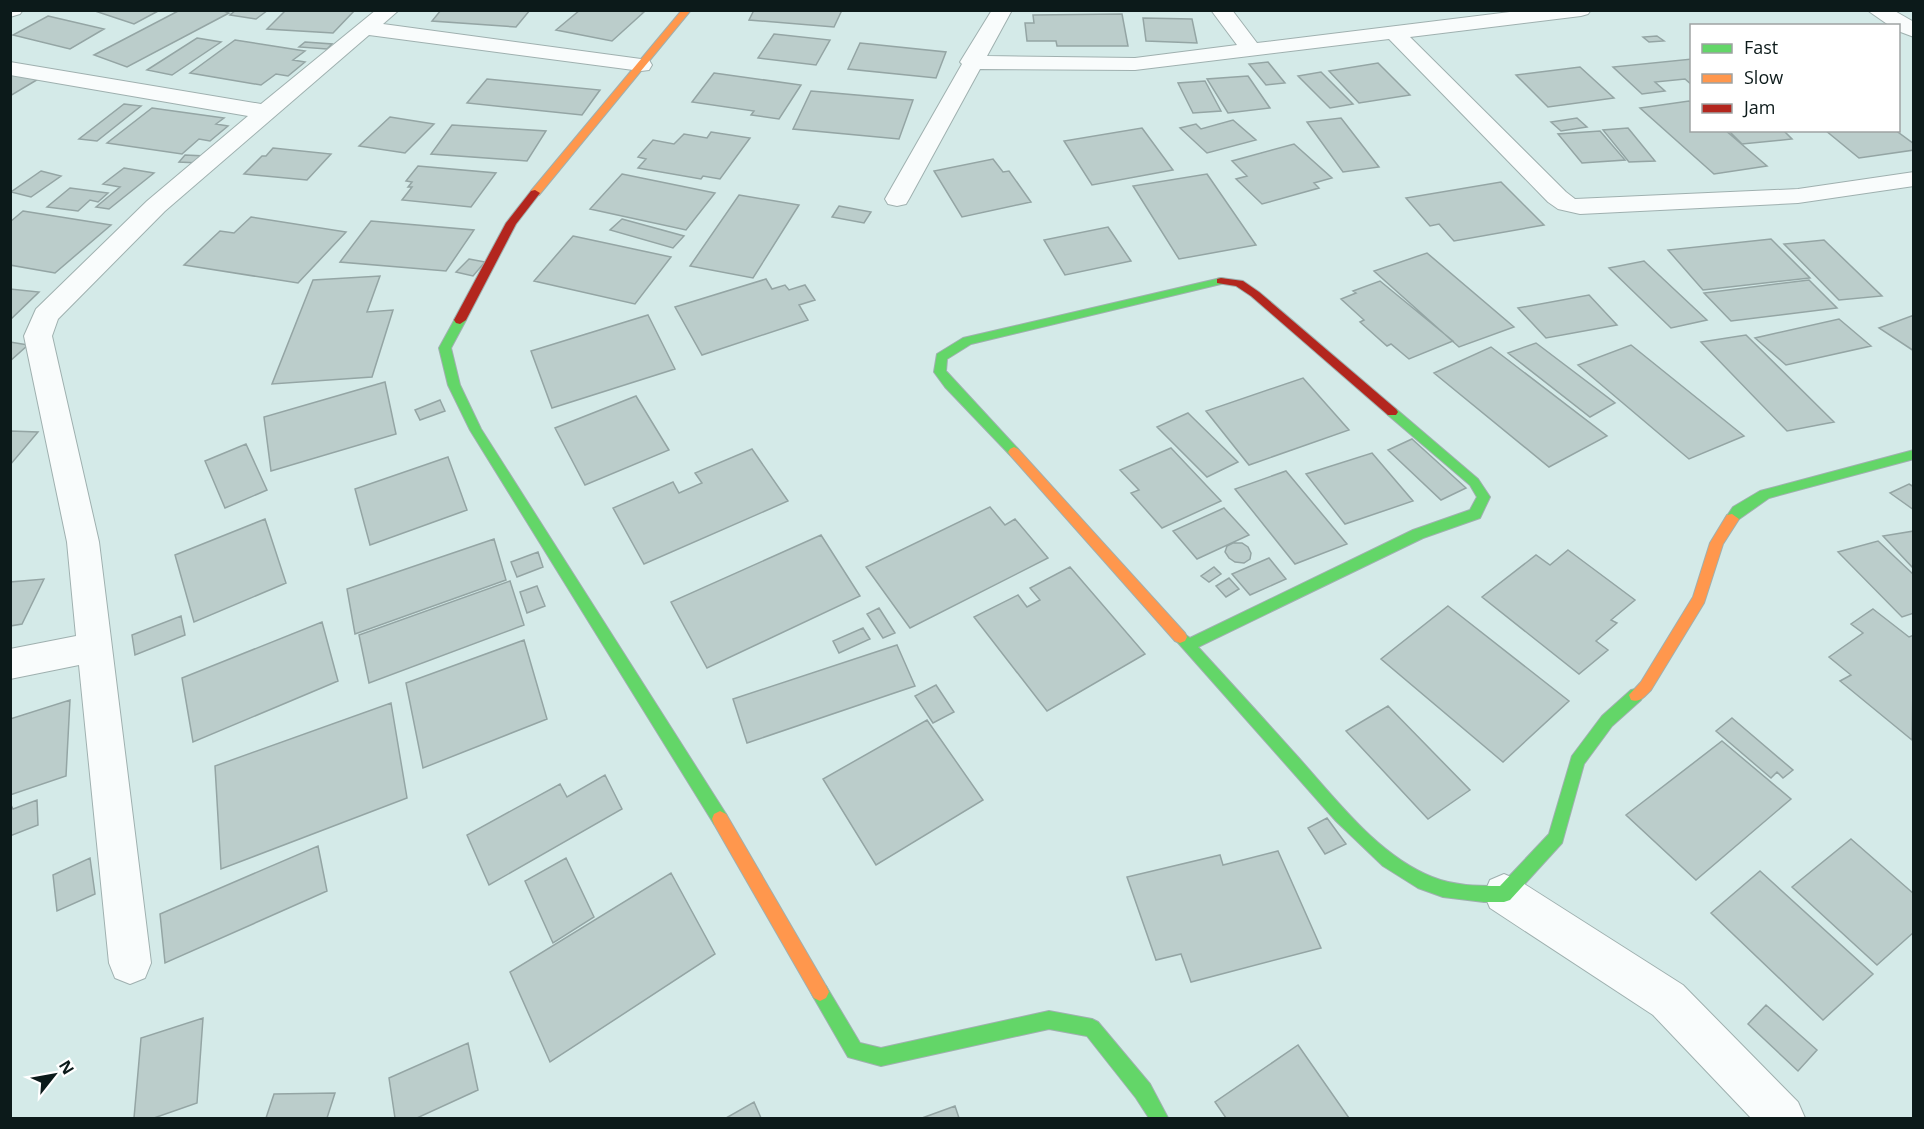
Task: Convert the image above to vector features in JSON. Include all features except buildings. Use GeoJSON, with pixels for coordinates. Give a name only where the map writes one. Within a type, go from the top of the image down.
{"type":"FeatureCollection","features":[{"type":"Feature","properties":{"kind":"street"},"geometry":{"type":"LineString","coordinates":[[687,10],[511,223],[445,348],[454,385],[476,430],[739,850],[854,1051],[881,1057],[1049,1020],[1092,1028],[1143,1091],[1159,1119]]}},
{"type":"Feature","properties":{"kind":"street"},"geometry":{"type":"LineString","coordinates":[[897,200],[971,62],[1002,10]]}},
{"type":"Feature","properties":{"kind":"street"},"geometry":{"type":"LineString","coordinates":[[1221,10],[1251,49]]}},
{"type":"Feature","properties":{"kind":"street"},"geometry":{"type":"LineString","coordinates":[[971,62],[1135,64],[1581,10]]}},
{"type":"Feature","properties":{"kind":"street"},"geometry":{"type":"LineString","coordinates":[[1876,10],[1914,31]]}},
{"type":"Feature","properties":{"kind":"street"},"geometry":{"type":"LineString","coordinates":[[130,963],[83,542],[38,336],[46,315],[148,215],[377,19],[641,64]]}},
{"type":"Feature","properties":{"kind":"street"},"geometry":{"type":"LineString","coordinates":[[1395,34],[1557,197],[1567,204],[1580,207],[1798,196],[1914,179]]}},
{"type":"Feature","properties":{"kind":"street"},"geometry":{"type":"LineString","coordinates":[[10,68],[266,112]]}},
{"type":"Feature","properties":{"kind":"street"},"geometry":{"type":"LineString","coordinates":[[1189,645],[1418,534],[1475,514],[1484,497],[1474,482],[1255,294],[1239,283],[1217,281],[967,341],[941,357],[940,372],[949,384],[980,414],[1339,813],[1394,864],[1434,887],[1484,895],[1504,894],[1668,1000],[1782,1119]]}},
{"type":"Feature","properties":{"kind":"street"},"geometry":{"type":"LineString","coordinates":[[1504,894],[1556,838],[1577,761],[1607,721],[1646,686],[1700,599],[1717,543],[1738,511],[1765,494],[1914,454]]}},
{"type":"Feature","properties":{"kind":"street"},"geometry":{"type":"LineString","coordinates":[[10,664],[95,647]]}},
{"type":"Feature","properties":{"kind":"traffic: fast"},"geometry":{"type":"LineString","coordinates":[[1014,452],[949,384],[940,372],[941,357],[967,341],[1221,281]]}},
{"type":"Feature","properties":{"kind":"traffic: fast"},"geometry":{"type":"LineString","coordinates":[[460,320],[445,348],[454,385],[476,430],[720,819]]}},
{"type":"Feature","properties":{"kind":"traffic: fast"},"geometry":{"type":"LineString","coordinates":[[1189,645],[1418,534],[1475,514],[1484,497],[1474,482],[1392,412]]}},
{"type":"Feature","properties":{"kind":"traffic: fast"},"geometry":{"type":"LineString","coordinates":[[1732,519],[1738,511],[1765,494],[1914,454]]}},
{"type":"Feature","properties":{"kind":"traffic: fast"},"geometry":{"type":"LineString","coordinates":[[1180,637],[1341,816],[1373,847],[1406,872],[1424,882],[1463,893],[1504,894],[1556,838],[1577,761],[1607,721],[1636,695]]}},
{"type":"Feature","properties":{"kind":"traffic: fast"},"geometry":{"type":"LineString","coordinates":[[820,992],[854,1051],[881,1057],[1049,1020],[1092,1028],[1143,1091],[1159,1118]]}},
{"type":"Feature","properties":{"kind":"traffic: slow"},"geometry":{"type":"LineString","coordinates":[[535,193],[687,10]]}},
{"type":"Feature","properties":{"kind":"traffic: slow"},"geometry":{"type":"LineString","coordinates":[[1014,452],[1180,637]]}},
{"type":"Feature","properties":{"kind":"traffic: slow"},"geometry":{"type":"LineString","coordinates":[[1636,695],[1646,686],[1699,599],[1717,543],[1732,519]]}},
{"type":"Feature","properties":{"kind":"traffic: slow"},"geometry":{"type":"LineString","coordinates":[[720,819],[820,992]]}},
{"type":"Feature","properties":{"kind":"traffic: jam"},"geometry":{"type":"LineString","coordinates":[[460,320],[511,223],[535,193]]}},
{"type":"Feature","properties":{"kind":"traffic: jam"},"geometry":{"type":"LineString","coordinates":[[1221,281],[1239,283],[1255,294],[1392,412]]}}]}
